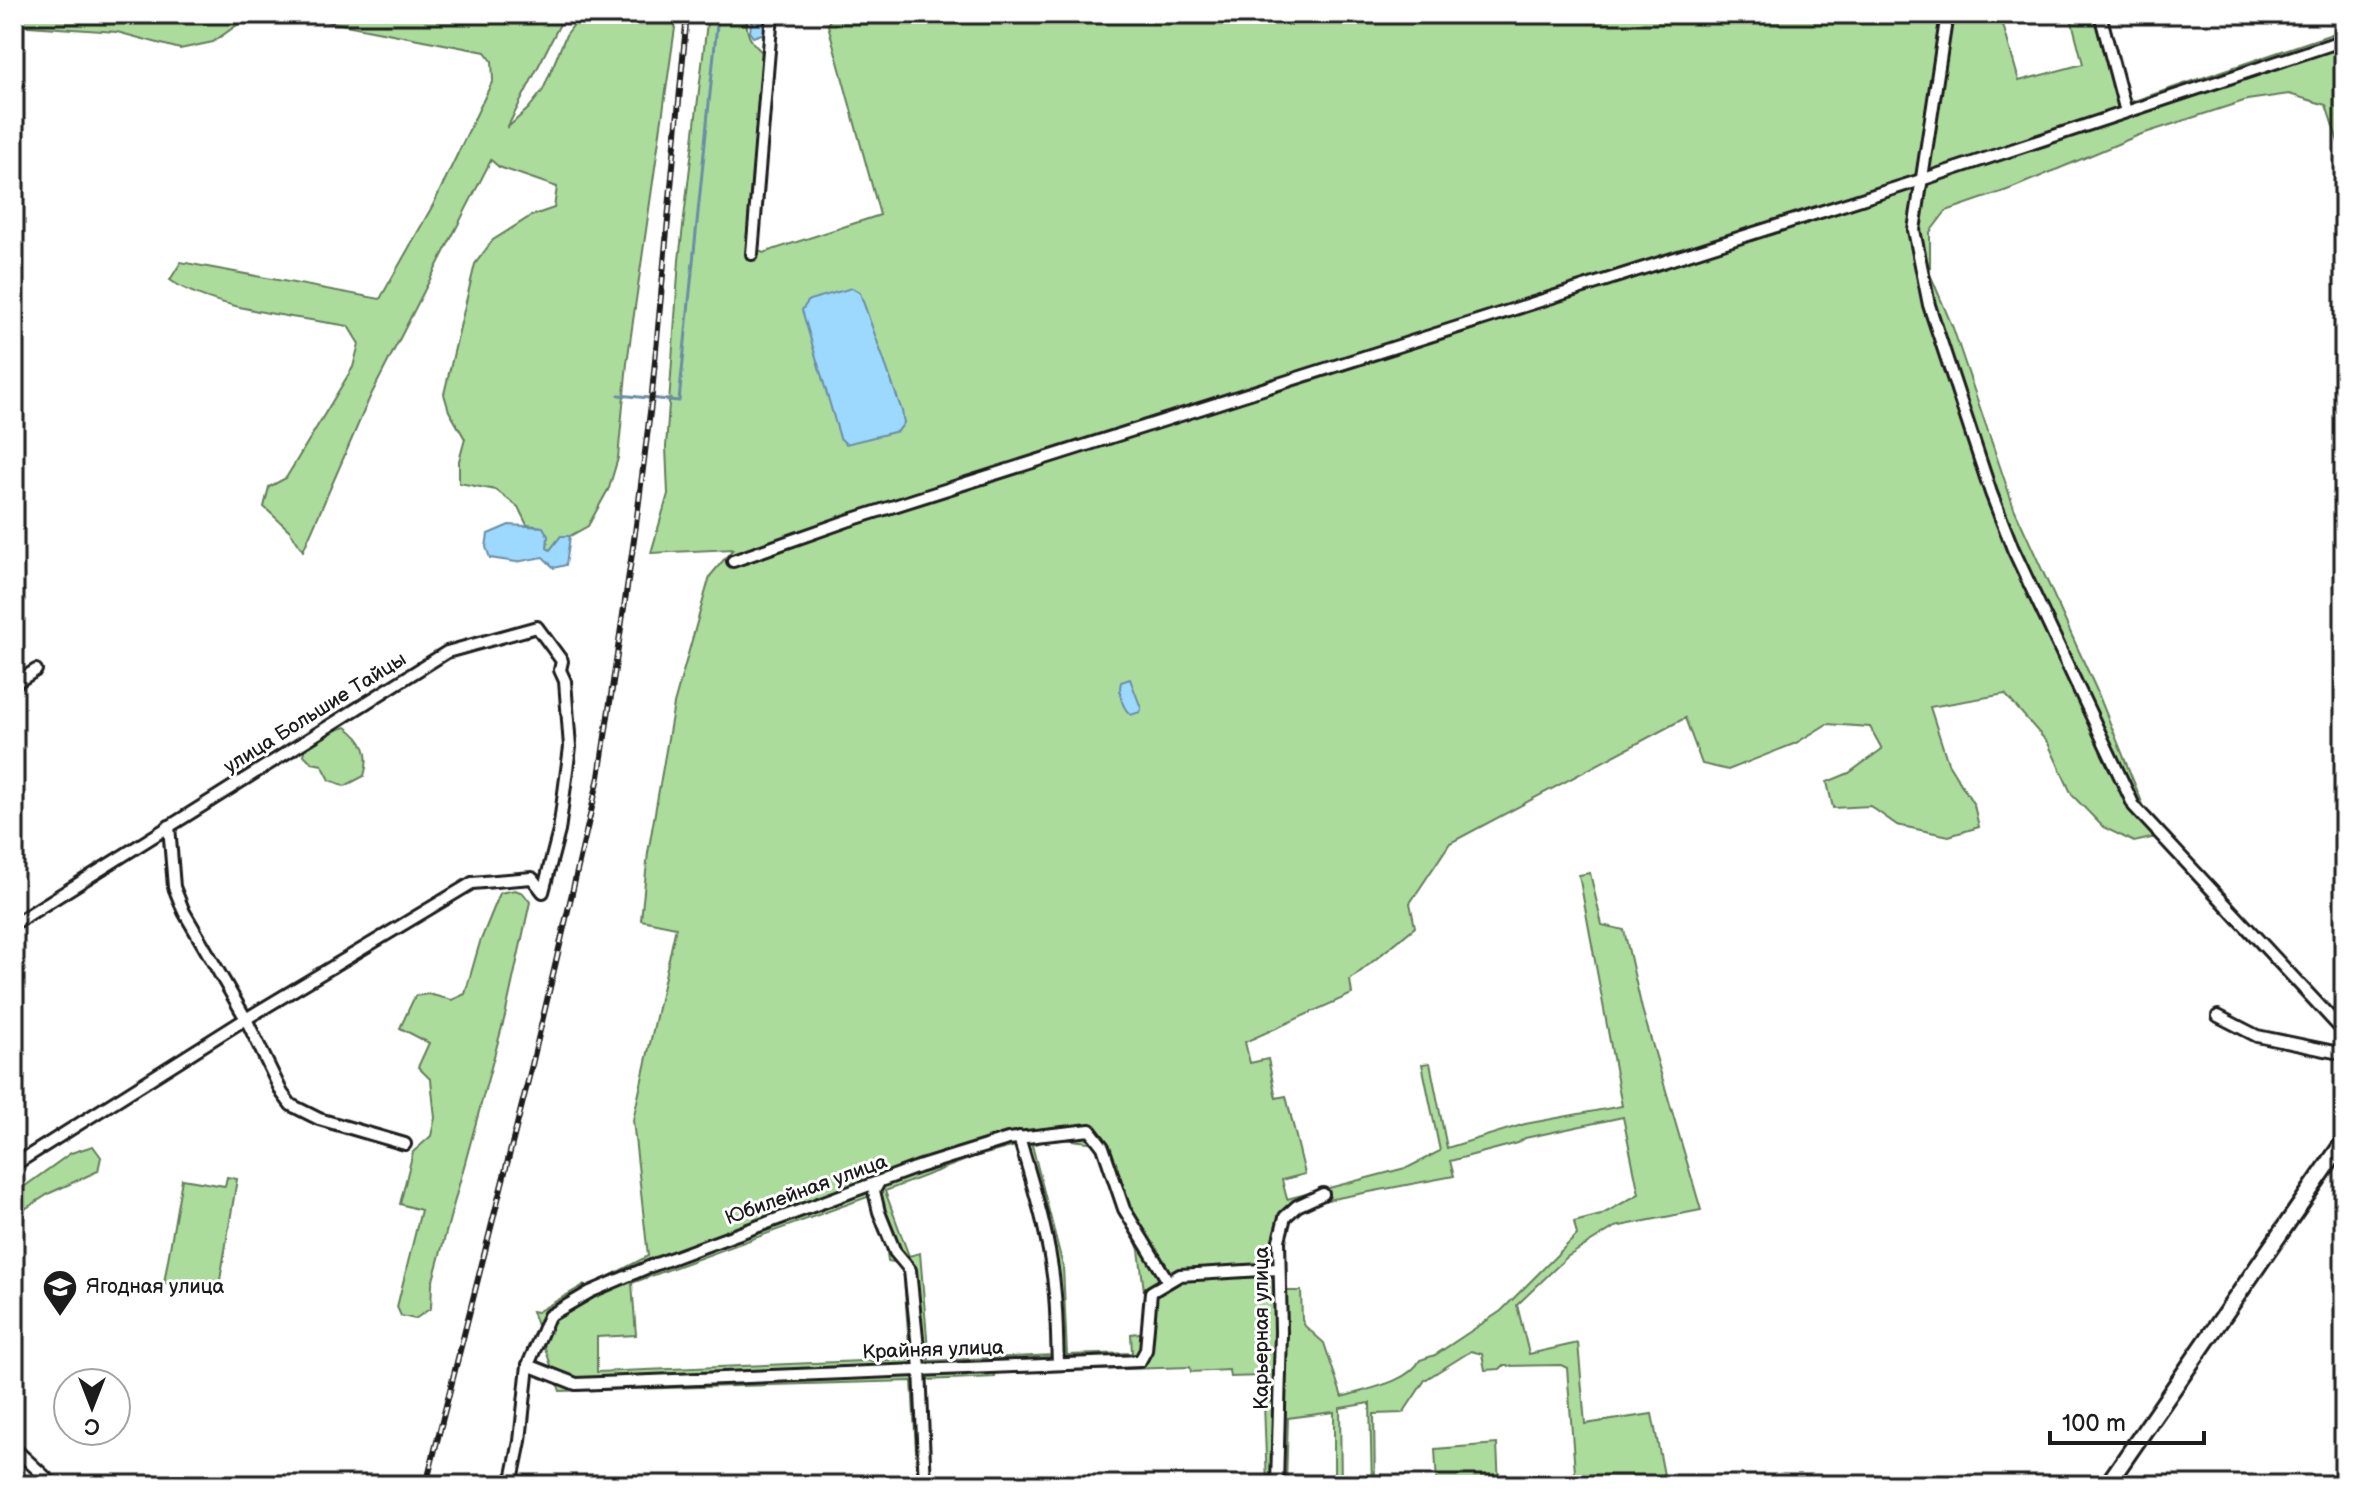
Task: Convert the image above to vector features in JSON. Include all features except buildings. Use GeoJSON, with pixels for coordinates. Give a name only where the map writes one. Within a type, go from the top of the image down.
{"type":"FeatureCollection","features":[{"type":"Feature","properties":{"kind":"street"},"geometry":{"type":"LineString","coordinates":[[752,254],[772,14]]}},
{"type":"Feature","properties":{"kind":"street"},"geometry":{"type":"LineString","coordinates":[[1947,14],[1914,230],[1929,305],[1991,493],[2013,549],[2134,806],[2344,1032]]}},
{"type":"Feature","properties":{"kind":"street"},"geometry":{"type":"LineString","coordinates":[[2100,14],[2126,112]]}},
{"type":"Feature","properties":{"kind":"street"},"geometry":{"type":"LineString","coordinates":[[733,561],[847,521],[1921,180],[2344,40]]}},
{"type":"Feature","properties":{"kind":"street","name":"улица Большие Тайцы"},"geometry":{"type":"LineString","coordinates":[[14,924],[447,652],[537,627],[562,661],[560,670],[565,681],[570,747],[562,815],[543,892],[532,878],[472,883],[246,1019]]}},
{"type":"Feature","properties":{"kind":"street"},"geometry":{"type":"LineString","coordinates":[[14,684],[36,670]]}},
{"type":"Feature","properties":{"kind":"street"},"geometry":{"type":"LineString","coordinates":[[169,826],[174,887],[184,912],[246,1019],[282,1093],[291,1105],[319,1119],[405,1144]]}},
{"type":"Feature","properties":{"kind":"street"},"geometry":{"type":"LineString","coordinates":[[2218,1016],[2257,1036],[2344,1054]]}},
{"type":"Feature","properties":{"kind":"street"},"geometry":{"type":"LineString","coordinates":[[14,1165],[246,1019]]}},
{"type":"Feature","properties":{"kind":"street","name":"Юбилейная улица"},"geometry":{"type":"LineString","coordinates":[[511,1485],[520,1441],[528,1365],[549,1316],[590,1292],[651,1266],[918,1167],[1019,1137],[1090,1130],[1103,1147],[1124,1209],[1168,1281]]}},
{"type":"Feature","properties":{"kind":"street"},"geometry":{"type":"LineString","coordinates":[[1019,1137],[1048,1250],[1055,1293],[1058,1363]]}},
{"type":"Feature","properties":{"kind":"street"},"geometry":{"type":"LineString","coordinates":[[2107,1485],[2344,1141]]}},
{"type":"Feature","properties":{"kind":"street"},"geometry":{"type":"LineString","coordinates":[[878,1184],[874,1191],[879,1212],[895,1252],[910,1270],[920,1368],[925,1485]]}},
{"type":"Feature","properties":{"kind":"street","name":"Карьерная улица"},"geometry":{"type":"LineString","coordinates":[[1277,1485],[1281,1332],[1279,1240],[1285,1217],[1297,1206],[1323,1194]]}},
{"type":"Feature","properties":{"kind":"street"},"geometry":{"type":"LineString","coordinates":[[1168,1281],[1180,1275],[1278,1269]]}},
{"type":"Feature","properties":{"kind":"street","name":"Крайняя улица"},"geometry":{"type":"LineString","coordinates":[[528,1365],[576,1384],[1140,1361],[1146,1350],[1151,1292],[1168,1281]]}},
{"type":"Feature","properties":{"kind":"street"},"geometry":{"type":"LineString","coordinates":[[14,1448],[54,1485]]}},
{"type":"Feature","properties":{"kind":"green space"},"geometry":{"type":"Polygon","coordinates":[[[14,14],[259,14],[247,18],[213,42],[180,49],[117,32],[14,25],[14,14]]]}},
{"type":"Feature","properties":{"kind":"green space"},"geometry":{"type":"Polygon","coordinates":[[[289,14],[467,14],[516,22],[521,14],[565,14],[507,128],[543,90],[566,35],[582,14],[677,14],[627,363],[618,458],[609,488],[588,526],[570,536],[561,536],[550,550],[547,549],[548,536],[542,527],[527,525],[518,507],[496,490],[459,483],[459,461],[465,439],[449,411],[444,394],[475,264],[493,240],[531,216],[554,208],[557,187],[499,167],[491,160],[370,397],[303,551],[290,531],[264,507],[269,487],[286,478],[353,367],[359,344],[348,326],[231,305],[187,290],[170,280],[181,262],[380,299],[433,205],[493,80],[492,61],[485,52],[289,14]]]}},
{"type":"Feature","properties":{"kind":"green space"},"geometry":{"type":"Polygon","coordinates":[[[708,14],[747,14],[749,36],[762,52],[748,245],[763,253],[880,215],[828,25],[831,14],[2000,14],[2019,81],[2083,64],[2070,14],[2093,14],[2119,106],[2344,30],[2344,160],[2326,105],[2289,94],[2247,100],[2139,135],[2010,189],[1946,211],[1930,232],[1930,274],[1953,328],[2014,508],[2097,691],[2156,837],[2134,842],[2103,827],[2072,795],[2048,743],[2005,694],[1930,707],[1948,763],[1974,805],[1979,827],[1949,836],[1897,825],[1870,806],[1833,808],[1827,782],[1849,773],[1882,749],[1870,727],[1827,724],[1796,743],[1728,770],[1702,764],[1685,718],[1450,843],[1410,903],[1415,927],[1350,980],[1352,994],[1245,1042],[1250,1063],[1268,1059],[1276,1098],[1286,1096],[1305,1174],[1282,1180],[1287,1199],[1409,1167],[1440,1151],[1422,1064],[1430,1063],[1447,1148],[1525,1124],[1622,1106],[1579,875],[1590,873],[1602,925],[1624,930],[1642,1009],[1701,1210],[1615,1227],[1567,1257],[1517,1305],[1529,1354],[1578,1343],[1585,1424],[1652,1414],[1666,1485],[1576,1485],[1567,1368],[1561,1365],[1503,1366],[1485,1370],[1482,1354],[1471,1351],[1425,1380],[1403,1413],[1374,1414],[1375,1485],[1372,1485],[1370,1403],[1340,1408],[1341,1485],[1334,1485],[1334,1412],[1288,1418],[1286,1485],[1267,1485],[1263,1376],[1230,1377],[1229,1370],[1191,1372],[1190,1367],[995,1373],[995,1377],[925,1380],[929,1485],[918,1485],[912,1381],[560,1391],[532,1311],[537,1312],[584,1285],[587,1288],[648,1256],[633,1120],[676,927],[641,920],[648,853],[674,704],[710,576],[733,549],[651,553],[668,494],[666,447],[679,260],[708,14]],[[1623,1117],[1525,1138],[1518,1143],[1450,1161],[1454,1176],[1306,1204],[1293,1216],[1285,1229],[1286,1291],[1301,1291],[1302,1320],[1324,1343],[1342,1397],[1396,1380],[1420,1360],[1435,1355],[1501,1311],[1577,1235],[1574,1222],[1601,1215],[1639,1194],[1623,1117]],[[1054,1138],[1032,1145],[1063,1266],[1067,1355],[1132,1353],[1131,1334],[1149,1332],[1139,1250],[1097,1143],[1054,1138]],[[1019,1145],[974,1157],[885,1191],[909,1256],[920,1253],[929,1361],[1055,1355],[1052,1269],[1019,1145]],[[870,1196],[632,1283],[636,1335],[597,1337],[597,1372],[910,1359],[903,1264],[888,1261],[885,1236],[870,1196]]]}},
{"type":"Feature","properties":{"kind":"green space"},"geometry":{"type":"Polygon","coordinates":[[[346,727],[361,742],[367,761],[364,776],[345,786],[330,780],[322,765],[312,763],[304,755],[305,749],[330,732],[346,727]]]}},
{"type":"Feature","properties":{"kind":"green space"},"geometry":{"type":"Polygon","coordinates":[[[515,890],[523,893],[530,902],[505,1016],[432,1284],[431,1308],[415,1319],[401,1316],[397,1307],[421,1210],[400,1204],[413,1152],[431,1136],[435,1118],[431,1080],[418,1067],[429,1043],[400,1028],[415,996],[428,994],[452,1000],[465,994],[480,942],[500,893],[515,890]]]}},
{"type":"Feature","properties":{"kind":"green space"},"geometry":{"type":"Polygon","coordinates":[[[93,1146],[101,1157],[98,1171],[50,1193],[14,1216],[14,1187],[25,1186],[71,1153],[93,1146]]]}},
{"type":"Feature","properties":{"kind":"green space"},"geometry":{"type":"Polygon","coordinates":[[[227,1177],[237,1179],[218,1292],[164,1283],[182,1179],[225,1186],[227,1177]]]}},
{"type":"Feature","properties":{"kind":"green space"},"geometry":{"type":"Polygon","coordinates":[[[1497,1444],[1499,1485],[1437,1485],[1435,1449],[1497,1444]]]}},
{"type":"Feature","properties":{"kind":"water"},"geometry":{"type":"Polygon","coordinates":[[[752,14],[765,14],[765,33],[753,37],[750,33],[752,14]]]}},
{"type":"Feature","properties":{"kind":"water"},"geometry":{"type":"Polygon","coordinates":[[[852,288],[860,293],[904,423],[898,431],[846,444],[840,438],[802,310],[809,300],[852,288]]]}},
{"type":"Feature","properties":{"kind":"water"},"geometry":{"type":"Polygon","coordinates":[[[509,525],[543,527],[550,550],[561,536],[570,536],[566,565],[554,568],[543,557],[516,562],[490,558],[486,547],[488,534],[509,525]]]}},
{"type":"Feature","properties":{"kind":"water"},"geometry":{"type":"Polygon","coordinates":[[[1130,679],[1141,708],[1140,712],[1131,715],[1123,704],[1120,691],[1121,682],[1130,679]]]}},
{"type":"Feature","properties":{"kind":"waterway"},"geometry":{"type":"LineString","coordinates":[[619,395],[679,401],[718,14]]}},
{"type":"Feature","properties":{"kind":"railway"},"geometry":{"type":"LineString","coordinates":[[426,1485],[531,1069],[599,777],[651,404],[687,14]]}},
{"type":"Feature","properties":{"kind":"place","name":"Ягодная улица"},"geometry":{"type":"Point","coordinates":[60,1318]}}]}
